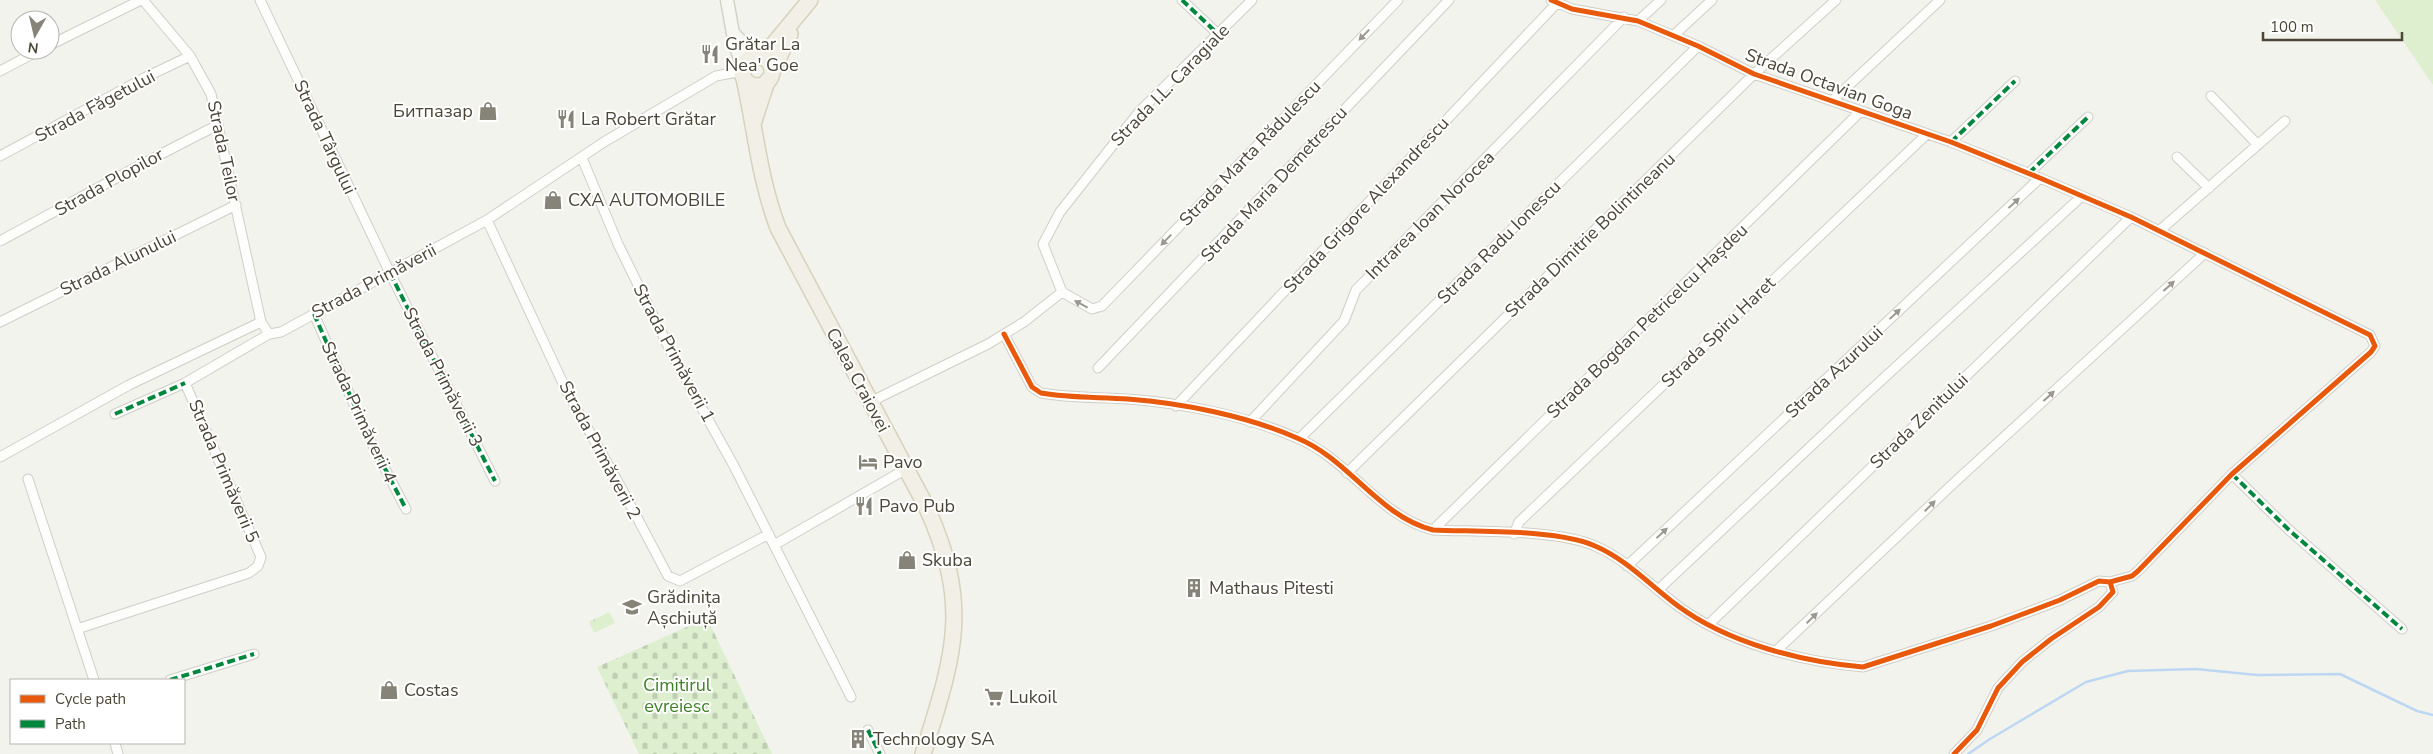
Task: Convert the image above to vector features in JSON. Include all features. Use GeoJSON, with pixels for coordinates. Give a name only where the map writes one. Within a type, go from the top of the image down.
{"type":"FeatureCollection","features":[{"type":"Feature","properties":{"kind":"main road"},"geometry":{"type":"LineString","coordinates":[[727,0],[732,32],[743,70],[753,85],[758,85],[770,77],[770,63],[759,56],[732,32]]}},
{"type":"Feature","properties":{"kind":"main road","name":"Calea Craiovei"},"geometry":{"type":"LineString","coordinates":[[759,56],[800,14],[810,0]]}},
{"type":"Feature","properties":{"kind":"main road","name":"Calea Craiovei"},"geometry":{"type":"LineString","coordinates":[[754,122],[770,77],[800,14]]}},
{"type":"Feature","properties":{"kind":"main road"},"geometry":{"type":"LineString","coordinates":[[743,70],[750,58],[759,56]]}},
{"type":"Feature","properties":{"kind":"main road","name":"Calea Craiovei"},"geometry":{"type":"LineString","coordinates":[[743,70],[754,122],[761,174],[778,228],[940,536],[952,581],[954,604],[952,649],[948,672],[923,754]]}},
{"type":"Feature","properties":{"kind":"street"},"geometry":{"type":"LineString","coordinates":[[60,40],[142,0]]}},
{"type":"Feature","properties":{"kind":"street","name":"Strada Teilor"},"geometry":{"type":"LineString","coordinates":[[142,0],[190,56],[211,94],[260,322]]}},
{"type":"Feature","properties":{"kind":"street","name":"Strada Târgului"},"geometry":{"type":"LineString","coordinates":[[260,0],[390,273]]}},
{"type":"Feature","properties":{"kind":"street"},"geometry":{"type":"LineString","coordinates":[[1182,0],[1218,34]]}},
{"type":"Feature","properties":{"kind":"street","name":"Strada I.L. Caragiale"},"geometry":{"type":"LineString","coordinates":[[1062,292],[1043,244],[1060,212],[1139,112],[1252,0]]}},
{"type":"Feature","properties":{"kind":"street","name":"Strada Marta Rădulescu"},"geometry":{"type":"LineString","coordinates":[[1062,292],[1092,309],[1102,306],[1398,0]]}},
{"type":"Feature","properties":{"kind":"street","name":"Strada Maria Demetrescu"},"geometry":{"type":"LineString","coordinates":[[1098,368],[1449,0]]}},
{"type":"Feature","properties":{"kind":"street"},"geometry":{"type":"LineString","coordinates":[[1638,21],[1661,0]]}},
{"type":"Feature","properties":{"kind":"street"},"geometry":{"type":"LineString","coordinates":[[1674,35],[1712,0]]}},
{"type":"Feature","properties":{"kind":"street","name":"Strada Dimitrie Bolintineanu"},"geometry":{"type":"LineString","coordinates":[[1347,473],[1754,74],[1836,0]]}},
{"type":"Feature","properties":{"kind":"street"},"geometry":{"type":"LineString","coordinates":[[1832,101],[1940,0]]}},
{"type":"Feature","properties":{"kind":"street","name":"Strada Octavian Goga"},"geometry":{"type":"LineString","coordinates":[[1554,2],[1572,9],[1638,21],[1674,35],[1754,74],[1951,142],[2029,173],[2131,217],[2370,335],[2375,346],[2371,352],[2232,474]]}},
{"type":"Feature","properties":{"kind":"street","name":"Strada Grigore Alexandrescu"},"geometry":{"type":"LineString","coordinates":[[1176,406],[1554,2]]}},
{"type":"Feature","properties":{"kind":"street","name":"Intrarea Ioan Norocea"},"geometry":{"type":"LineString","coordinates":[[1250,422],[1344,321],[1356,290],[1624,17]]}},
{"type":"Feature","properties":{"kind":"street","name":"Strada Radu Ionescu"},"geometry":{"type":"LineString","coordinates":[[1299,438],[1698,46]]}},
{"type":"Feature","properties":{"kind":"street","name":"Strada Făgetului"},"geometry":{"type":"LineString","coordinates":[[0,156],[144,78],[190,56]]}},
{"type":"Feature","properties":{"kind":"street"},"geometry":{"type":"LineString","coordinates":[[0,71],[21,60]]}},
{"type":"Feature","properties":{"kind":"street","name":"Strada Primăverii"},"geometry":{"type":"LineString","coordinates":[[269,334],[281,332],[487,220],[604,142],[716,76],[743,70]]}},
{"type":"Feature","properties":{"kind":"street"},"geometry":{"type":"LineString","coordinates":[[1951,142],[2015,81]]}},
{"type":"Feature","properties":{"kind":"street"},"geometry":{"type":"LineString","coordinates":[[2211,96],[2258,145]]}},
{"type":"Feature","properties":{"kind":"street","name":"Strada Bogdan Petricelcu Hașdeu"},"geometry":{"type":"LineString","coordinates":[[1433,530],[1861,111]]}},
{"type":"Feature","properties":{"kind":"street"},"geometry":{"type":"LineString","coordinates":[[2029,173],[2088,117]]}},
{"type":"Feature","properties":{"kind":"street"},"geometry":{"type":"LineString","coordinates":[[2159,231],[2285,121]]}},
{"type":"Feature","properties":{"kind":"street","name":"Strada Plopilor"},"geometry":{"type":"LineString","coordinates":[[0,240],[65,208],[157,154],[218,125]]}},
{"type":"Feature","properties":{"kind":"street","name":"Strada Spiru Haret"},"geometry":{"type":"LineString","coordinates":[[1514,534],[1519,522],[1927,134]]}},
{"type":"Feature","properties":{"kind":"street"},"geometry":{"type":"LineString","coordinates":[[2177,157],[2209,188]]}},
{"type":"Feature","properties":{"kind":"street","name":"Strada Primăverii 1"},"geometry":{"type":"LineString","coordinates":[[582,158],[636,283],[674,358],[712,425],[769,534],[851,697]]}},
{"type":"Feature","properties":{"kind":"street","name":"Strada Azurului"},"geometry":{"type":"LineString","coordinates":[[1627,566],[2040,178]]}},
{"type":"Feature","properties":{"kind":"street"},"geometry":{"type":"LineString","coordinates":[[1658,590],[1860,398],[2082,196]]}},
{"type":"Feature","properties":{"kind":"street","name":"Strada Alunului"},"geometry":{"type":"LineString","coordinates":[[0,322],[236,205]]}},
{"type":"Feature","properties":{"kind":"street","name":"Strada Zenitului"},"geometry":{"type":"LineString","coordinates":[[1708,625],[2131,217]]}},
{"type":"Feature","properties":{"kind":"street","name":"Strada Primăverii 2"},"geometry":{"type":"LineString","coordinates":[[487,220],[567,392],[668,576],[680,580],[769,534]]}},
{"type":"Feature","properties":{"kind":"street"},"geometry":{"type":"LineString","coordinates":[[1776,651],[1956,481],[2205,253]]}},
{"type":"Feature","properties":{"kind":"street","name":"Strada Primăverii 3"},"geometry":{"type":"LineString","coordinates":[[390,273],[495,481]]}},
{"type":"Feature","properties":{"kind":"street"},"geometry":{"type":"LineString","coordinates":[[870,402],[1004,334],[1024,322],[1062,292]]}},
{"type":"Feature","properties":{"kind":"street","name":"Strada Primăverii 4"},"geometry":{"type":"LineString","coordinates":[[314,314],[368,436],[406,509]]}},
{"type":"Feature","properties":{"kind":"street"},"geometry":{"type":"LineString","coordinates":[[0,457],[129,385],[260,322],[269,334]]}},
{"type":"Feature","properties":{"kind":"street","name":"Strada Primăverii 5"},"geometry":{"type":"LineString","coordinates":[[77,629],[249,573],[258,566],[261,557],[185,383],[269,334]]}},
{"type":"Feature","properties":{"kind":"street"},"geometry":{"type":"LineString","coordinates":[[1004,334],[1032,388],[1041,393],[1129,399],[1176,406],[1250,422],[1299,438],[1323,453],[1392,512],[1414,525],[1433,530],[1556,537],[1593,545],[1610,553],[1708,625],[1745,642],[1842,666],[1863,667],[1991,626],[2060,600],[2099,581],[2110,582],[2132,576],[2232,474],[2288,529],[2402,630]]}},
{"type":"Feature","properties":{"kind":"street"},"geometry":{"type":"LineString","coordinates":[[115,414],[185,383]]}},
{"type":"Feature","properties":{"kind":"street"},"geometry":{"type":"LineString","coordinates":[[774,545],[906,469]]}},
{"type":"Feature","properties":{"kind":"street"},"geometry":{"type":"LineString","coordinates":[[28,479],[94,679]]}},
{"type":"Feature","properties":{"kind":"street"},"geometry":{"type":"LineString","coordinates":[[1954,754],[1976,730],[1998,688],[2022,662],[2051,639],[2099,607],[2110,597],[2113,592],[2110,582]]}},
{"type":"Feature","properties":{"kind":"street"},"geometry":{"type":"LineString","coordinates":[[173,679],[254,654]]}},
{"type":"Feature","properties":{"kind":"street"},"geometry":{"type":"LineString","coordinates":[[868,730],[880,754]]}},
{"type":"Feature","properties":{"kind":"green space"},"geometry":{"type":"Polygon","coordinates":[[[2375,0],[2433,0],[2433,85],[2375,0]]]}},
{"type":"Feature","properties":{"kind":"green space"},"geometry":{"type":"Polygon","coordinates":[[[609,612],[615,623],[594,633],[589,622],[609,612]]]}},
{"type":"Feature","properties":{"kind":"green space","name":"Cimitirul evreiesc"},"geometry":{"type":"Polygon","coordinates":[[[707,618],[772,754],[639,754],[597,667],[707,618]]]}},
{"type":"Feature","properties":{"kind":"waterway"},"geometry":{"type":"LineString","coordinates":[[1968,754],[2086,682],[2128,671],[2196,669],[2257,675],[2340,674],[2417,711],[2433,715]]}},
{"type":"Feature","properties":{"kind":"marked path"},"geometry":{"type":"LineString","coordinates":[[1182,0],[1218,34]]}},
{"type":"Feature","properties":{"kind":"marked path"},"geometry":{"type":"LineString","coordinates":[[1951,142],[2015,81]]}},
{"type":"Feature","properties":{"kind":"marked path"},"geometry":{"type":"LineString","coordinates":[[2029,173],[2088,117]]}},
{"type":"Feature","properties":{"kind":"marked path"},"geometry":{"type":"LineString","coordinates":[[390,273],[495,481]]}},
{"type":"Feature","properties":{"kind":"marked path"},"geometry":{"type":"LineString","coordinates":[[314,314],[368,436],[406,509]]}},
{"type":"Feature","properties":{"kind":"marked path"},"geometry":{"type":"LineString","coordinates":[[115,414],[185,383]]}},
{"type":"Feature","properties":{"kind":"marked path"},"geometry":{"type":"LineString","coordinates":[[2232,474],[2288,529],[2402,629]]}},
{"type":"Feature","properties":{"kind":"marked path"},"geometry":{"type":"LineString","coordinates":[[173,679],[254,654]]}},
{"type":"Feature","properties":{"kind":"marked path"},"geometry":{"type":"LineString","coordinates":[[868,730],[880,754]]}},
{"type":"Feature","properties":{"kind":"cycle path"},"geometry":{"type":"LineString","coordinates":[[1551,0],[1572,9],[1638,21],[1698,46],[1754,74],[1951,142],[2040,178],[2131,217],[2370,335],[2375,346],[2371,352],[2232,474],[2138,571],[2132,576],[2110,582]]}},
{"type":"Feature","properties":{"kind":"cycle path"},"geometry":{"type":"LineString","coordinates":[[1004,334],[1032,387],[1041,393],[1073,397],[1128,399],[1192,407],[1236,417],[1278,430],[1316,447],[1396,513],[1413,523],[1433,530],[1539,534],[1579,541],[1595,546],[1628,565],[1678,606],[1719,630],[1766,649],[1815,661],[1863,667],[1991,626],[2060,600],[2099,581],[2110,582],[2113,592],[2099,607],[2051,639],[2022,662],[1998,688],[1977,730],[1954,754]]}},
{"type":"Feature","properties":{"kind":"place","name":"Grătar La Nea' Goe"},"geometry":{"type":"Point","coordinates":[710,54]}},
{"type":"Feature","properties":{"kind":"place","name":"Битпазар"},"geometry":{"type":"Point","coordinates":[488,111]}},
{"type":"Feature","properties":{"kind":"place","name":"La Robert Grătar"},"geometry":{"type":"Point","coordinates":[566,119]}},
{"type":"Feature","properties":{"kind":"place","name":"CXA AUTOMOBILE"},"geometry":{"type":"Point","coordinates":[553,200]}},
{"type":"Feature","properties":{"kind":"place","name":"Pavo"},"geometry":{"type":"Point","coordinates":[868,462]}},
{"type":"Feature","properties":{"kind":"place","name":"Pavo Pub"},"geometry":{"type":"Point","coordinates":[864,506]}},
{"type":"Feature","properties":{"kind":"place","name":"Skuba"},"geometry":{"type":"Point","coordinates":[907,560]}},
{"type":"Feature","properties":{"kind":"place","name":"Mathaus Pitesti"},"geometry":{"type":"Point","coordinates":[1194,588]}},
{"type":"Feature","properties":{"kind":"place","name":"Grădinița Așchiuță"},"geometry":{"type":"Point","coordinates":[632,607]}},
{"type":"Feature","properties":{"kind":"place","name":"Costas"},"geometry":{"type":"Point","coordinates":[389,690]}},
{"type":"Feature","properties":{"kind":"place","name":"Lukoil"},"geometry":{"type":"Point","coordinates":[994,697]}},
{"type":"Feature","properties":{"kind":"place","name":"Technology SA"},"geometry":{"type":"Point","coordinates":[858,739]}}]}
